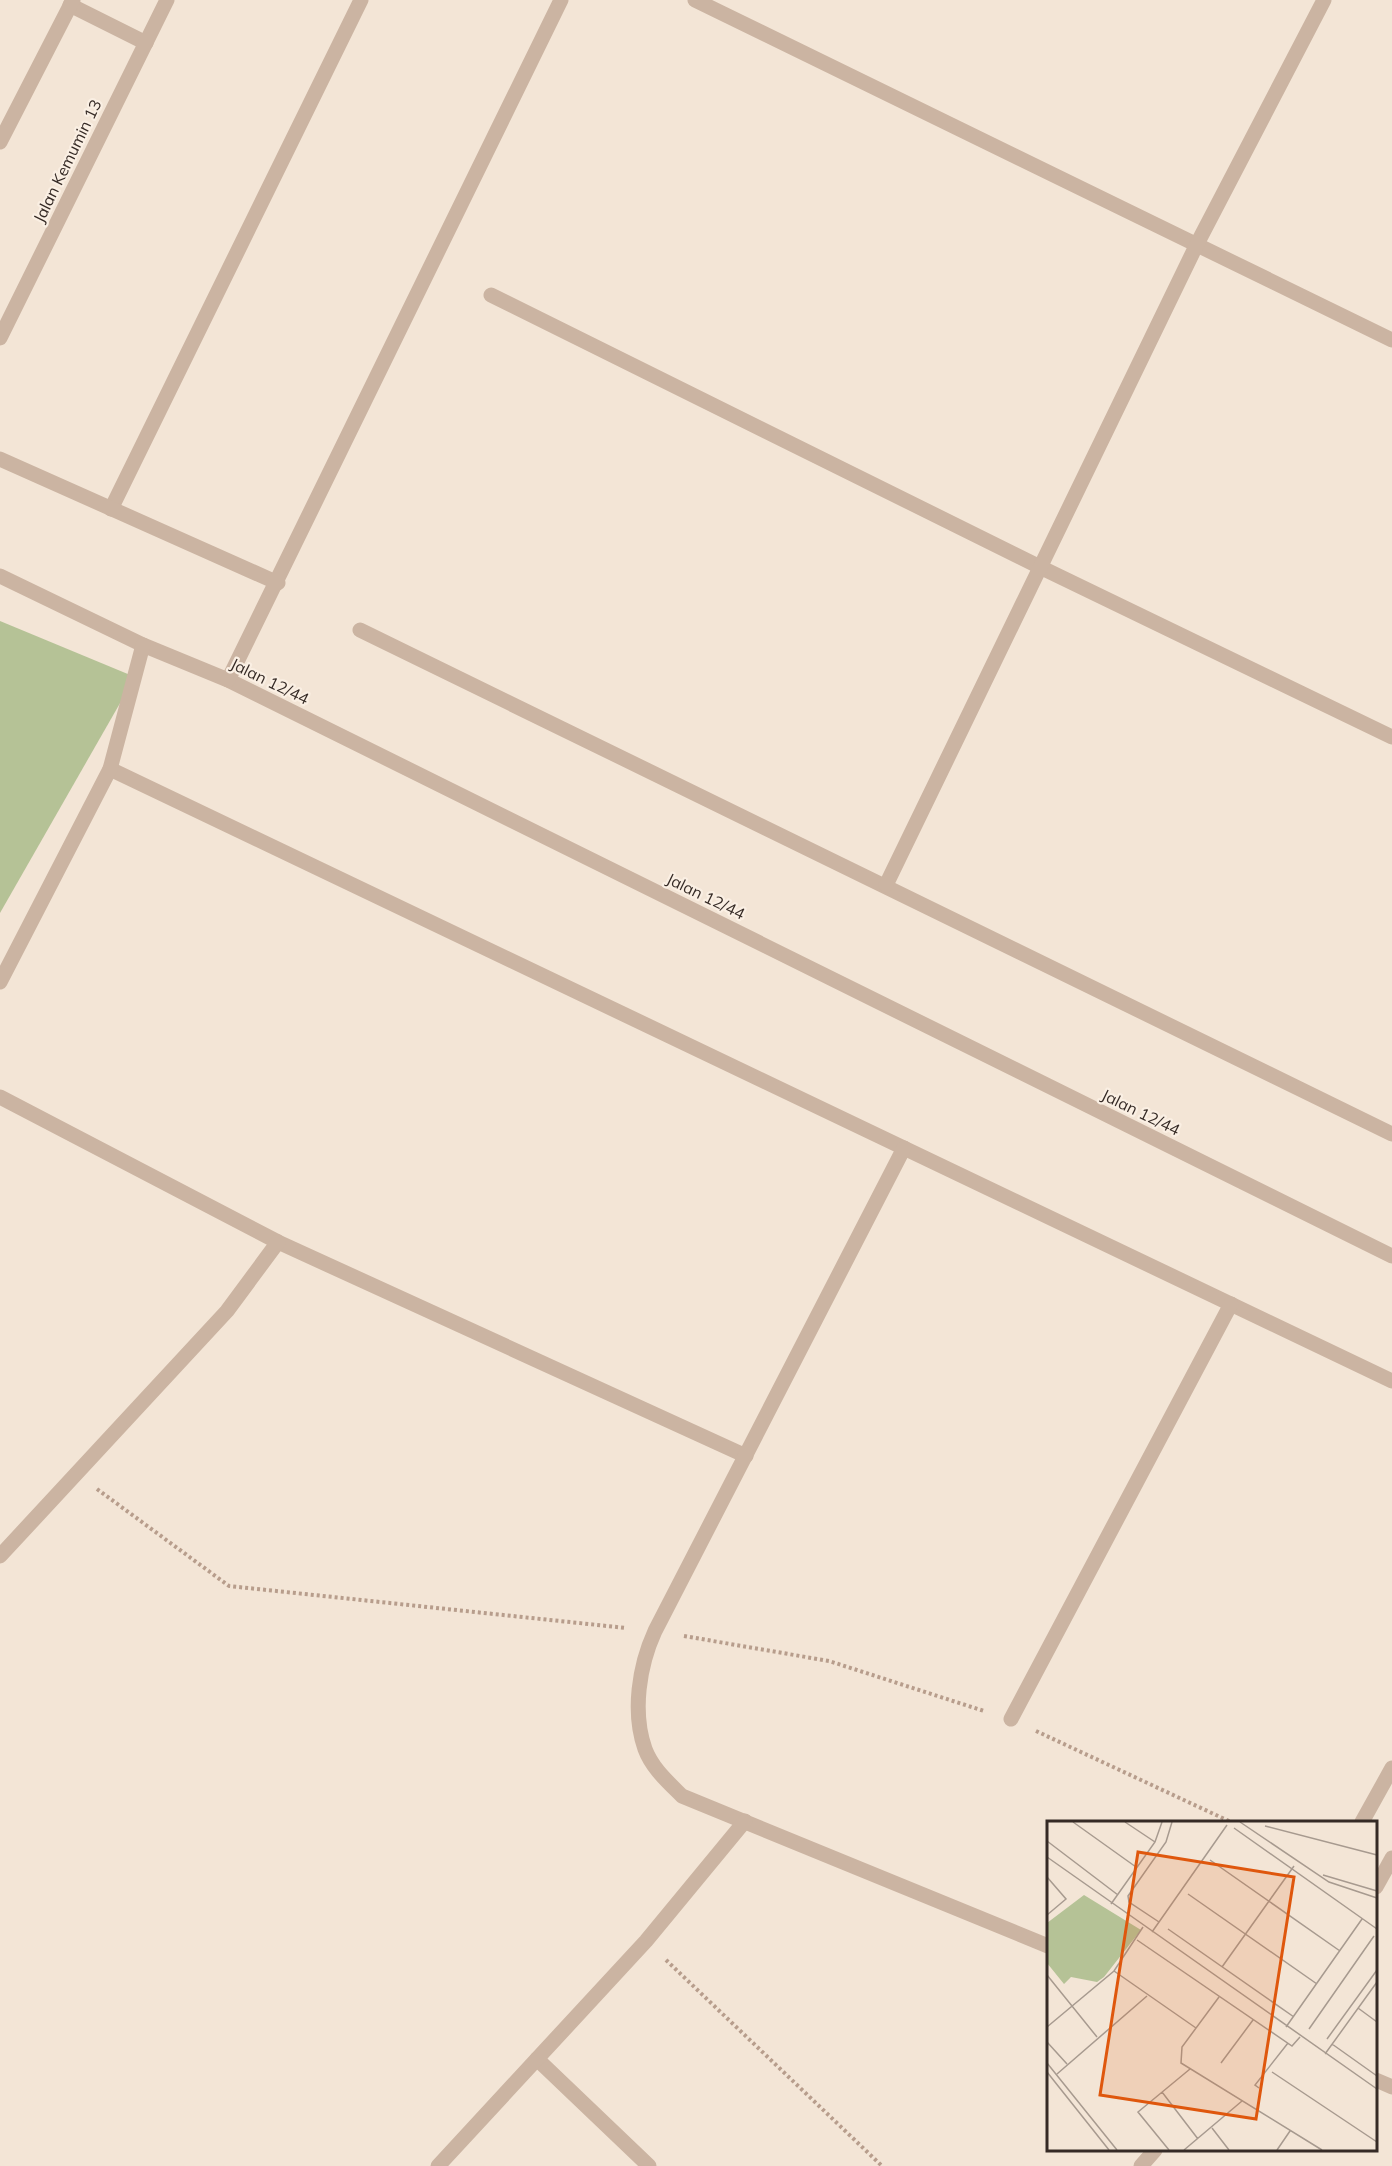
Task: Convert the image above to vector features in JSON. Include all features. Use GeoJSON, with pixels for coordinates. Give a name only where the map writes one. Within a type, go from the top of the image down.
{"type":"FeatureCollection","features":[{"type":"Feature","properties":{"kind":"street","name":"Jalan Kemumin 13"},"geometry":{"type":"LineString","coordinates":[[0,338],[167,0]]}},
{"type":"Feature","properties":{"kind":"street"},"geometry":{"type":"LineString","coordinates":[[111,508],[361,0]]}},
{"type":"Feature","properties":{"kind":"street"},"geometry":{"type":"LineString","coordinates":[[228,680],[278,583],[561,0]]}},
{"type":"Feature","properties":{"kind":"street"},"geometry":{"type":"LineString","coordinates":[[695,0],[1392,340]]}},
{"type":"Feature","properties":{"kind":"street"},"geometry":{"type":"LineString","coordinates":[[886,885],[1197,244],[1324,0]]}},
{"type":"Feature","properties":{"kind":"street"},"geometry":{"type":"LineString","coordinates":[[1,136],[71,3],[146,43]]}},
{"type":"Feature","properties":{"kind":"street"},"geometry":{"type":"LineString","coordinates":[[491,295],[1041,568],[1392,737]]}},
{"type":"Feature","properties":{"kind":"street"},"geometry":{"type":"LineString","coordinates":[[0,459],[278,583]]}},
{"type":"Feature","properties":{"kind":"street","name":"Jalan 12/44"},"geometry":{"type":"LineString","coordinates":[[0,576],[143,645],[228,680],[1392,1256]]}},
{"type":"Feature","properties":{"kind":"street"},"geometry":{"type":"LineString","coordinates":[[360,630],[1392,1134]]}},
{"type":"Feature","properties":{"kind":"street"},"geometry":{"type":"LineString","coordinates":[[0,982],[110,769],[143,645]]}},
{"type":"Feature","properties":{"kind":"street"},"geometry":{"type":"LineString","coordinates":[[110,769],[1392,1381]]}},
{"type":"Feature","properties":{"kind":"street"},"geometry":{"type":"LineString","coordinates":[[0,1097],[278,1242],[746,1456]]}},
{"type":"Feature","properties":{"kind":"street"},"geometry":{"type":"LineString","coordinates":[[904,1148],[655,1631],[641,1674],[639,1720],[645,1750],[661,1775],[682,1796],[1047,1946]]}},
{"type":"Feature","properties":{"kind":"street"},"geometry":{"type":"LineString","coordinates":[[0,1556],[227,1311],[278,1242]]}},
{"type":"Feature","properties":{"kind":"street"},"geometry":{"type":"LineString","coordinates":[[1011,1719],[1231,1304]]}},
{"type":"Feature","properties":{"kind":"street"},"geometry":{"type":"LineString","coordinates":[[1363,1821],[1392,1768]]}},
{"type":"Feature","properties":{"kind":"street"},"geometry":{"type":"LineString","coordinates":[[438,2166],[646,1941],[745,1821]]}},
{"type":"Feature","properties":{"kind":"street"},"geometry":{"type":"LineString","coordinates":[[1377,1885],[1392,1858]]}},
{"type":"Feature","properties":{"kind":"street"},"geometry":{"type":"LineString","coordinates":[[537,2060],[649,2166]]}},
{"type":"Feature","properties":{"kind":"street"},"geometry":{"type":"LineString","coordinates":[[1377,2080],[1392,2087]]}},
{"type":"Feature","properties":{"kind":"street"},"geometry":{"type":"LineString","coordinates":[[1141,2166],[1154,2151]]}},
{"type":"Feature","properties":{"kind":"path"},"geometry":{"type":"LineString","coordinates":[[76,1474],[228,1586],[655,1631],[829,1661],[1011,1719],[1229,1821]]}},
{"type":"Feature","properties":{"kind":"path"},"geometry":{"type":"LineString","coordinates":[[646,1941],[882,2166]]}},
{"type":"Feature","properties":{"kind":"green space"},"geometry":{"type":"Polygon","coordinates":[[[0,621],[135,677],[0,913],[0,621]]]}}]}
